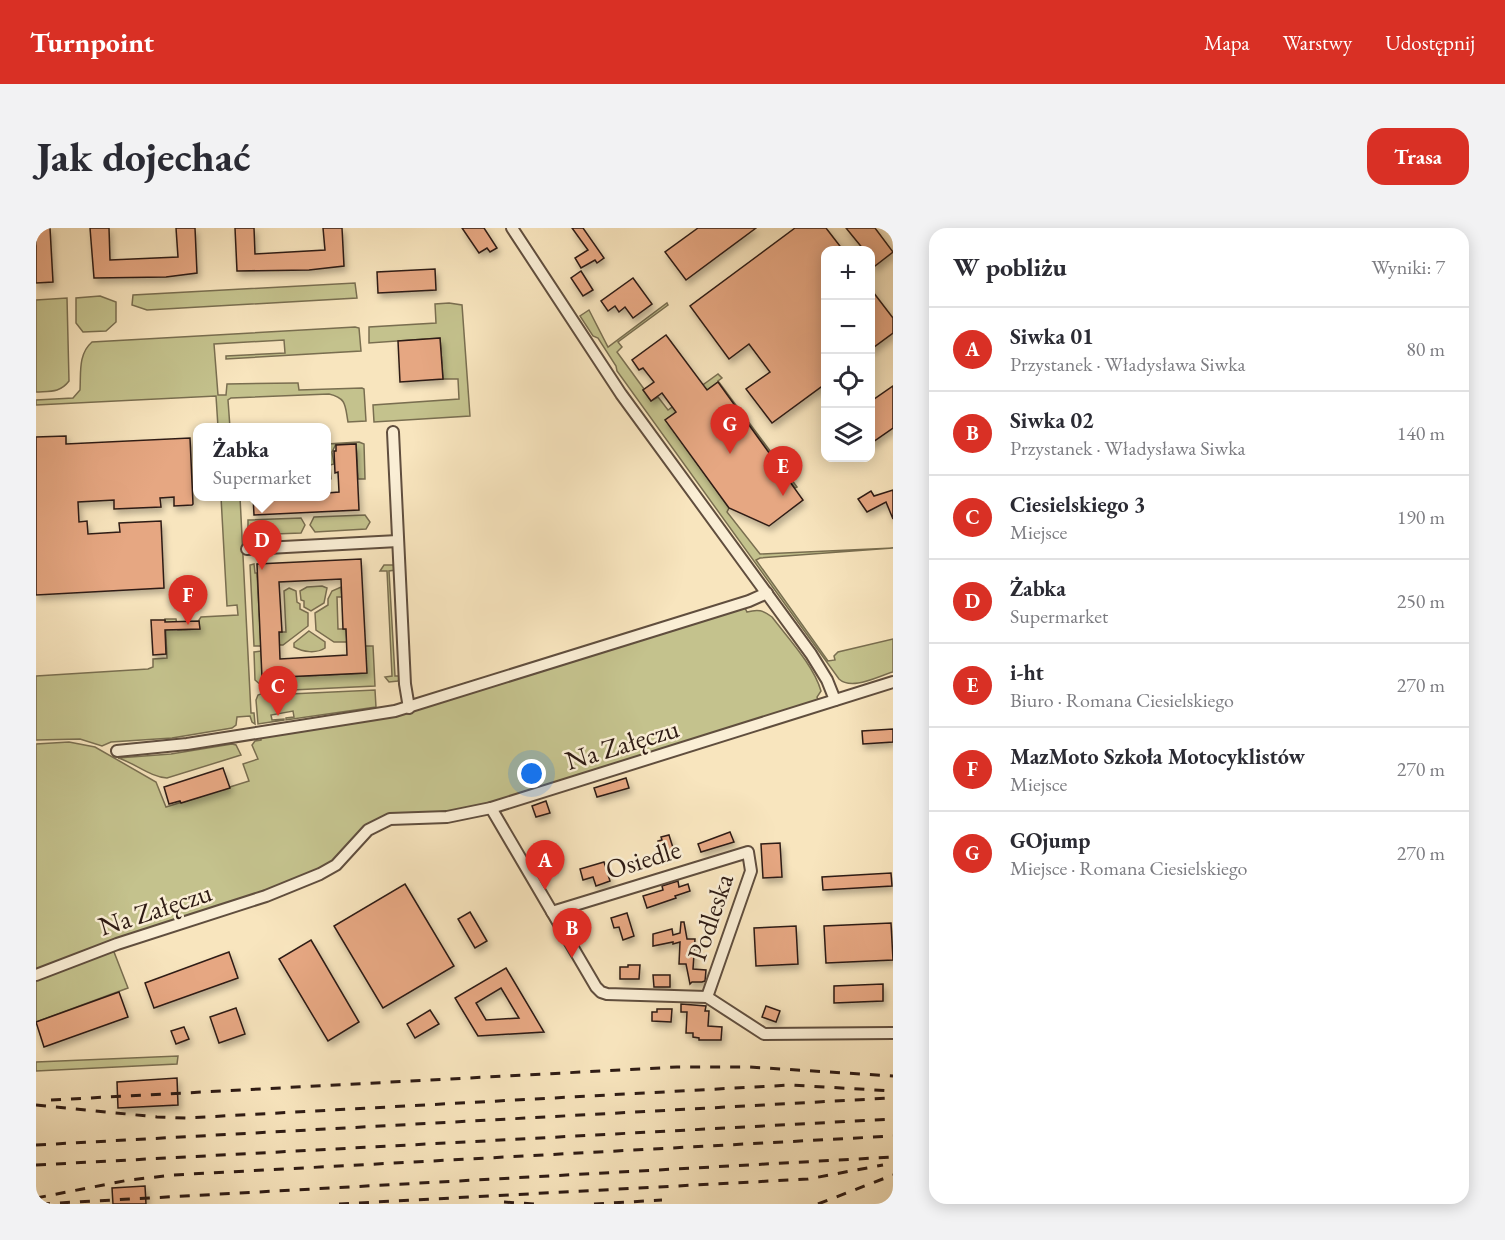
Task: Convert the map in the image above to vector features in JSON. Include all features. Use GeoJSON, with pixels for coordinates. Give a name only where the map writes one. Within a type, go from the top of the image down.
{"type":"FeatureCollection","features":[{"type":"Feature","properties":{"kind":"street"},"geometry":{"type":"LineString","coordinates":[[512,228],[621,394],[820,667],[835,700]]}},
{"type":"Feature","properties":{"kind":"street"},"geometry":{"type":"LineString","coordinates":[[393,432],[406,698],[409,708]]}},
{"type":"Feature","properties":{"kind":"street"},"geometry":{"type":"LineString","coordinates":[[247,549],[398,541]]}},
{"type":"Feature","properties":{"kind":"street"},"geometry":{"type":"LineString","coordinates":[[117,751],[187,744],[367,717],[409,708],[759,598],[767,593]]}},
{"type":"Feature","properties":{"kind":"street","name":"Na Załęczu"},"geometry":{"type":"LineString","coordinates":[[36,975],[117,944],[266,896],[320,874],[336,865],[368,830],[390,819],[447,818],[491,808],[893,682]]}},
{"type":"Feature","properties":{"kind":"street"},"geometry":{"type":"LineString","coordinates":[[491,808],[601,992],[706,997],[764,1034],[893,1033]]}},
{"type":"Feature","properties":{"kind":"street","name":"Osiedle"},"geometry":{"type":"LineString","coordinates":[[552,912],[748,852]]}},
{"type":"Feature","properties":{"kind":"street","name":"Podleska"},"geometry":{"type":"LineString","coordinates":[[706,997],[751,871],[748,852]]}},
{"type":"Feature","properties":{"kind":"shaded area"},"geometry":{"type":"Polygon","coordinates":[[[355,283],[357,298],[147,310],[132,305],[133,295],[355,283]]]}},
{"type":"Feature","properties":{"kind":"shaded area"},"geometry":{"type":"Polygon","coordinates":[[[100,296],[116,302],[116,322],[106,331],[83,332],[76,323],[76,298],[100,296]]]}},
{"type":"Feature","properties":{"kind":"shaded area"},"geometry":{"type":"Polygon","coordinates":[[[67,298],[69,381],[58,389],[36,392],[36,300],[67,298]]]}},
{"type":"Feature","properties":{"kind":"shaded area"},"geometry":{"type":"Polygon","coordinates":[[[667,303],[668,305],[618,342],[622,347],[617,352],[651,401],[658,397],[668,410],[718,374],[722,378],[718,381],[797,487],[795,488],[718,382],[666,420],[729,508],[727,512],[760,554],[893,548],[756,560],[828,661],[835,660],[834,656],[838,652],[893,639],[893,672],[851,684],[839,679],[617,371],[598,338],[593,336],[580,316],[589,310],[608,347],[667,303]]]}},
{"type":"Feature","properties":{"kind":"shaded area"},"geometry":{"type":"Polygon","coordinates":[[[435,304],[462,305],[470,416],[374,422],[373,405],[459,399],[458,379],[443,379],[440,338],[369,343],[369,327],[436,323],[435,304]]]}},
{"type":"Feature","properties":{"kind":"shaded area"},"geometry":{"type":"Polygon","coordinates":[[[359,328],[361,351],[226,359],[226,356],[285,353],[284,340],[214,344],[218,395],[226,395],[227,384],[298,383],[299,390],[362,388],[364,389],[366,421],[348,422],[342,400],[329,394],[231,398],[228,400],[230,423],[218,423],[216,396],[36,405],[36,400],[73,398],[80,390],[84,352],[92,342],[359,328]]]}},
{"type":"Feature","properties":{"kind":"shaded area"},"geometry":{"type":"Polygon","coordinates":[[[359,442],[364,444],[365,479],[358,479],[356,443],[336,444],[332,452],[334,464],[331,465],[331,444],[359,442]]]}},
{"type":"Feature","properties":{"kind":"shaded area"},"geometry":{"type":"Polygon","coordinates":[[[221,501],[240,501],[251,713],[254,713],[255,724],[250,716],[237,717],[236,725],[232,728],[172,738],[111,742],[102,746],[80,739],[36,740],[36,676],[148,669],[153,667],[153,659],[167,658],[165,619],[176,619],[178,630],[199,629],[201,617],[238,615],[237,605],[227,606],[221,501]]]}},
{"type":"Feature","properties":{"kind":"shaded area"},"geometry":{"type":"Polygon","coordinates":[[[365,515],[370,522],[366,529],[315,532],[310,525],[314,517],[365,515]]]}},
{"type":"Feature","properties":{"kind":"shaded area"},"geometry":{"type":"Polygon","coordinates":[[[301,518],[305,525],[301,533],[248,535],[248,520],[301,518]]]}},
{"type":"Feature","properties":{"kind":"shaded area"},"geometry":{"type":"Polygon","coordinates":[[[254,564],[255,573],[257,573],[261,646],[254,646],[250,565],[254,564]]]}},
{"type":"Feature","properties":{"kind":"shaded area"},"geometry":{"type":"Polygon","coordinates":[[[384,565],[393,565],[396,570],[389,571],[395,676],[401,676],[398,681],[389,682],[385,677],[392,676],[387,571],[380,571],[384,565]]]}},
{"type":"Feature","properties":{"kind":"shaded area"},"geometry":{"type":"Polygon","coordinates":[[[307,587],[327,588],[324,603],[311,611],[304,607],[300,591],[307,587]]]}},
{"type":"Feature","properties":{"kind":"shaded area"},"geometry":{"type":"Polygon","coordinates":[[[341,587],[342,597],[337,597],[338,629],[346,629],[347,642],[334,642],[316,630],[315,613],[328,605],[332,591],[341,587]]]}},
{"type":"Feature","properties":{"kind":"shaded area"},"geometry":{"type":"Polygon","coordinates":[[[289,588],[296,591],[300,609],[308,613],[308,626],[283,645],[279,645],[279,632],[286,632],[284,591],[289,588]]]}},
{"type":"Feature","properties":{"kind":"shaded area"},"geometry":{"type":"Polygon","coordinates":[[[745,608],[747,612],[760,611],[772,617],[793,643],[818,682],[821,691],[817,697],[818,700],[491,804],[440,813],[391,816],[330,866],[308,877],[36,971],[36,744],[69,742],[95,747],[156,782],[166,807],[249,781],[243,764],[258,759],[252,745],[255,741],[261,740],[261,737],[400,715],[745,608]]]}},
{"type":"Feature","properties":{"kind":"shaded area"},"geometry":{"type":"Polygon","coordinates":[[[309,631],[325,642],[325,648],[310,652],[294,647],[294,643],[309,631]]]}},
{"type":"Feature","properties":{"kind":"shaded area"},"geometry":{"type":"Polygon","coordinates":[[[365,646],[373,646],[375,686],[292,690],[262,686],[255,680],[254,652],[261,651],[263,678],[366,673],[365,646]]]}},
{"type":"Feature","properties":{"kind":"shaded area"},"geometry":{"type":"Polygon","coordinates":[[[375,690],[376,707],[286,720],[286,718],[294,717],[293,711],[271,715],[272,720],[284,720],[258,724],[256,700],[258,695],[266,692],[288,691],[290,694],[375,690]]]}},
{"type":"Feature","properties":{"kind":"shaded area"},"geometry":{"type":"Polygon","coordinates":[[[236,745],[241,755],[167,778],[118,758],[171,754],[236,745]]]}},
{"type":"Feature","properties":{"kind":"shaded area"},"geometry":{"type":"Polygon","coordinates":[[[109,951],[114,952],[128,988],[36,1022],[36,979],[109,951]]]}},
{"type":"Feature","properties":{"kind":"shaded area"},"geometry":{"type":"Polygon","coordinates":[[[178,1056],[177,1064],[36,1071],[36,1062],[178,1056]]]}},
{"type":"Feature","properties":{"kind":"building"},"geometry":{"type":"Polygon","coordinates":[[[36,228],[50,228],[53,282],[36,283],[36,228]]]}},
{"type":"Feature","properties":{"kind":"building"},"geometry":{"type":"Polygon","coordinates":[[[90,228],[109,228],[110,260],[178,257],[176,228],[195,228],[197,273],[166,277],[94,278],[90,228]]]}},
{"type":"Feature","properties":{"kind":"building"},"geometry":{"type":"Polygon","coordinates":[[[235,228],[254,228],[255,254],[325,250],[323,228],[342,228],[344,266],[309,270],[237,271],[235,228]]]}},
{"type":"Feature","properties":{"kind":"building"},"geometry":{"type":"Polygon","coordinates":[[[462,228],[484,228],[497,248],[490,252],[487,248],[479,253],[462,228]]]}},
{"type":"Feature","properties":{"kind":"building"},"geometry":{"type":"Polygon","coordinates":[[[572,228],[583,228],[604,258],[581,268],[575,258],[588,250],[572,228]]]}},
{"type":"Feature","properties":{"kind":"building"},"geometry":{"type":"Polygon","coordinates":[[[698,228],[756,228],[686,280],[665,252],[698,228]]]}},
{"type":"Feature","properties":{"kind":"building"},"geometry":{"type":"Polygon","coordinates":[[[795,228],[826,228],[840,246],[821,246],[821,387],[772,423],[746,389],[770,372],[749,344],[729,359],[690,306],[795,228]]]}},
{"type":"Feature","properties":{"kind":"building"},"geometry":{"type":"Polygon","coordinates":[[[846,228],[875,228],[893,252],[875,266],[875,246],[861,246],[846,228]]]}},
{"type":"Feature","properties":{"kind":"building"},"geometry":{"type":"Polygon","coordinates":[[[435,269],[436,290],[378,293],[377,272],[435,269]]]}},
{"type":"Feature","properties":{"kind":"building"},"geometry":{"type":"Polygon","coordinates":[[[581,271],[593,290],[583,296],[571,278],[581,271]]]}},
{"type":"Feature","properties":{"kind":"building"},"geometry":{"type":"Polygon","coordinates":[[[633,278],[652,304],[633,318],[625,307],[619,312],[615,306],[608,311],[601,301],[633,278]]]}},
{"type":"Feature","properties":{"kind":"building"},"geometry":{"type":"Polygon","coordinates":[[[875,295],[893,318],[893,333],[875,346],[875,295]]]}},
{"type":"Feature","properties":{"kind":"building"},"geometry":{"type":"Polygon","coordinates":[[[666,335],[707,390],[718,382],[803,500],[769,526],[729,508],[665,420],[676,412],[662,393],[651,401],[643,390],[654,382],[643,368],[639,370],[632,360],[666,335]]]}},
{"type":"Feature","properties":{"kind":"building"},"geometry":{"type":"Polygon","coordinates":[[[440,338],[443,379],[400,382],[398,341],[440,338]]]}},
{"type":"Feature","properties":{"kind":"building"},"geometry":{"type":"Polygon","coordinates":[[[893,386],[893,428],[875,441],[875,408],[875,399],[893,386]]]}},
{"type":"Feature","properties":{"kind":"building"},"geometry":{"type":"Polygon","coordinates":[[[66,436],[66,444],[190,438],[192,505],[174,506],[174,497],[160,498],[161,507],[114,509],[114,500],[78,502],[79,522],[87,521],[88,534],[120,532],[119,523],[161,521],[164,588],[36,595],[36,437],[66,436]]]}},
{"type":"Feature","properties":{"kind":"building"},"geometry":{"type":"Polygon","coordinates":[[[356,444],[359,510],[254,515],[253,501],[331,501],[331,493],[339,492],[338,472],[335,473],[336,445],[356,444]]]}},
{"type":"Feature","properties":{"kind":"building"},"geometry":{"type":"Polygon","coordinates":[[[893,490],[893,519],[886,502],[867,512],[858,499],[871,491],[874,496],[893,490]]]}},
{"type":"Feature","properties":{"kind":"building"},"geometry":{"type":"Polygon","coordinates":[[[361,559],[367,673],[262,678],[257,564],[361,559]],[[341,579],[279,582],[282,632],[279,632],[280,659],[347,655],[346,629],[343,629],[341,579]]]}},
{"type":"Feature","properties":{"kind":"building"},"geometry":{"type":"Polygon","coordinates":[[[151,620],[199,621],[200,629],[165,630],[166,654],[153,655],[151,620]]]}},
{"type":"Feature","properties":{"kind":"building"},"geometry":{"type":"Polygon","coordinates":[[[893,729],[893,742],[863,744],[862,731],[893,729]]]}},
{"type":"Feature","properties":{"kind":"building"},"geometry":{"type":"Polygon","coordinates":[[[223,768],[230,788],[181,803],[180,801],[169,804],[164,787],[223,768]]]}},
{"type":"Feature","properties":{"kind":"building"},"geometry":{"type":"Polygon","coordinates":[[[626,778],[629,788],[597,797],[594,788],[626,778]]]}},
{"type":"Feature","properties":{"kind":"building"},"geometry":{"type":"Polygon","coordinates":[[[546,801],[550,813],[536,817],[532,806],[546,801]]]}},
{"type":"Feature","properties":{"kind":"building"},"geometry":{"type":"Polygon","coordinates":[[[730,832],[734,842],[701,852],[698,844],[730,832]]]}},
{"type":"Feature","properties":{"kind":"building"},"geometry":{"type":"Polygon","coordinates":[[[669,835],[674,851],[662,855],[658,841],[662,840],[661,837],[669,835]]]}},
{"type":"Feature","properties":{"kind":"building"},"geometry":{"type":"Polygon","coordinates":[[[780,843],[782,877],[763,878],[761,844],[780,843]]]}},
{"type":"Feature","properties":{"kind":"building"},"geometry":{"type":"Polygon","coordinates":[[[604,862],[610,881],[596,886],[593,877],[583,880],[580,869],[604,862]]]}},
{"type":"Feature","properties":{"kind":"building"},"geometry":{"type":"Polygon","coordinates":[[[891,873],[892,886],[823,890],[822,877],[891,873]]]}},
{"type":"Feature","properties":{"kind":"building"},"geometry":{"type":"Polygon","coordinates":[[[678,881],[679,887],[688,884],[690,891],[647,908],[643,896],[663,890],[662,886],[678,881]]]}},
{"type":"Feature","properties":{"kind":"building"},"geometry":{"type":"Polygon","coordinates":[[[405,884],[454,966],[383,1008],[334,926],[405,884]]]}},
{"type":"Feature","properties":{"kind":"building"},"geometry":{"type":"Polygon","coordinates":[[[470,912],[487,941],[475,948],[458,919],[470,912]]]}},
{"type":"Feature","properties":{"kind":"building"},"geometry":{"type":"Polygon","coordinates":[[[627,913],[634,936],[623,940],[619,927],[614,928],[611,918],[627,913]]]}},
{"type":"Feature","properties":{"kind":"building"},"geometry":{"type":"Polygon","coordinates":[[[681,922],[684,922],[687,939],[695,939],[693,969],[706,970],[705,981],[690,984],[686,964],[679,964],[680,942],[653,946],[653,934],[672,929],[673,935],[680,933],[681,922]]]}},
{"type":"Feature","properties":{"kind":"building"},"geometry":{"type":"Polygon","coordinates":[[[891,923],[893,960],[826,963],[824,926],[891,923]]]}},
{"type":"Feature","properties":{"kind":"building"},"geometry":{"type":"Polygon","coordinates":[[[796,926],[798,964],[756,966],[754,928],[796,926]]]}},
{"type":"Feature","properties":{"kind":"building"},"geometry":{"type":"Polygon","coordinates":[[[311,940],[359,1022],[328,1041],[279,959],[311,940]]]}},
{"type":"Feature","properties":{"kind":"building"},"geometry":{"type":"Polygon","coordinates":[[[229,952],[238,978],[154,1008],[145,983],[229,952]]]}},
{"type":"Feature","properties":{"kind":"building"},"geometry":{"type":"Polygon","coordinates":[[[628,965],[640,965],[639,979],[620,979],[620,967],[628,967],[628,965]]]}},
{"type":"Feature","properties":{"kind":"building"},"geometry":{"type":"Polygon","coordinates":[[[506,968],[544,1032],[478,1036],[455,998],[506,968]],[[501,988],[476,1003],[486,1020],[519,1018],[501,988]]]}},
{"type":"Feature","properties":{"kind":"building"},"geometry":{"type":"Polygon","coordinates":[[[653,975],[670,975],[670,987],[654,987],[653,975]]]}},
{"type":"Feature","properties":{"kind":"building"},"geometry":{"type":"Polygon","coordinates":[[[883,984],[883,1001],[834,1003],[834,986],[883,984]]]}},
{"type":"Feature","properties":{"kind":"building"},"geometry":{"type":"Polygon","coordinates":[[[119,992],[128,1017],[44,1047],[36,1022],[119,992]]]}},
{"type":"Feature","properties":{"kind":"building"},"geometry":{"type":"Polygon","coordinates":[[[681,1004],[706,1006],[705,1011],[709,1011],[708,1026],[722,1027],[721,1040],[699,1040],[693,1037],[693,1033],[686,1033],[687,1012],[681,1012],[681,1004]]]}},
{"type":"Feature","properties":{"kind":"building"},"geometry":{"type":"Polygon","coordinates":[[[766,1006],[780,1011],[776,1022],[762,1017],[766,1006]]]}},
{"type":"Feature","properties":{"kind":"building"},"geometry":{"type":"Polygon","coordinates":[[[236,1008],[245,1034],[219,1043],[210,1017],[236,1008]]]}},
{"type":"Feature","properties":{"kind":"building"},"geometry":{"type":"Polygon","coordinates":[[[657,1009],[672,1009],[671,1022],[652,1021],[652,1012],[657,1012],[657,1009]]]}},
{"type":"Feature","properties":{"kind":"building"},"geometry":{"type":"Polygon","coordinates":[[[430,1010],[439,1024],[415,1038],[407,1024],[430,1010]]]}},
{"type":"Feature","properties":{"kind":"building"},"geometry":{"type":"Polygon","coordinates":[[[184,1027],[189,1039],[176,1044],[171,1031],[184,1027]]]}},
{"type":"Feature","properties":{"kind":"building"},"geometry":{"type":"Polygon","coordinates":[[[177,1078],[178,1105],[118,1108],[117,1082],[177,1078]]]}},
{"type":"Feature","properties":{"kind":"building"},"geometry":{"type":"Polygon","coordinates":[[[145,1186],[146,1204],[113,1204],[112,1188],[145,1186]]]}},
{"type":"Feature","properties":{"kind":"railway"},"geometry":{"type":"LineString","coordinates":[[51,1100],[677,1067],[750,1067],[893,1076]]}},
{"type":"Feature","properties":{"kind":"railway"},"geometry":{"type":"LineString","coordinates":[[36,1105],[186,1118],[791,1085],[893,1091]]}},
{"type":"Feature","properties":{"kind":"railway"},"geometry":{"type":"LineString","coordinates":[[36,1145],[890,1098]]}},
{"type":"Feature","properties":{"kind":"railway"},"geometry":{"type":"LineString","coordinates":[[36,1165],[893,1119]]}},
{"type":"Feature","properties":{"kind":"railway"},"geometry":{"type":"LineString","coordinates":[[36,1198],[129,1180],[173,1175],[893,1136]]}},
{"type":"Feature","properties":{"kind":"railway"},"geometry":{"type":"LineString","coordinates":[[40,1204],[893,1157]]}},
{"type":"Feature","properties":{"kind":"railway"},"geometry":{"type":"LineString","coordinates":[[339,1204],[808,1179],[883,1165]]}},
{"type":"Feature","properties":{"kind":"railway"},"geometry":{"type":"LineString","coordinates":[[818,1204],[893,1175]]}},
{"type":"Feature","properties":{"kind":"railway"},"geometry":{"type":"LineString","coordinates":[[594,1204],[662,1200]]}},
{"type":"Feature","properties":{"kind":"railway"},"geometry":{"type":"LineString","coordinates":[[504,1202],[534,1204]]}},
{"type":"Feature","properties":{"kind":"place","name":"GOjump"},"geometry":{"type":"Point","coordinates":[730,454]}},
{"type":"Feature","properties":{"kind":"place","name":"i-ht"},"geometry":{"type":"Point","coordinates":[783,496]}},
{"type":"Feature","properties":{"kind":"place","name":"Żabka"},"geometry":{"type":"Point","coordinates":[262,570]}},
{"type":"Feature","properties":{"kind":"place","name":"MazMoto Szkoła Motocyklistów"},"geometry":{"type":"Point","coordinates":[188,625]}},
{"type":"Feature","properties":{"kind":"place","name":"Ciesielskiego 3"},"geometry":{"type":"Point","coordinates":[278,716]}},
{"type":"Feature","properties":{"kind":"place","name":"Siwka 01"},"geometry":{"type":"Point","coordinates":[545,890]}},
{"type":"Feature","properties":{"kind":"place","name":"Siwka 02"},"geometry":{"type":"Point","coordinates":[572,958]}}]}
